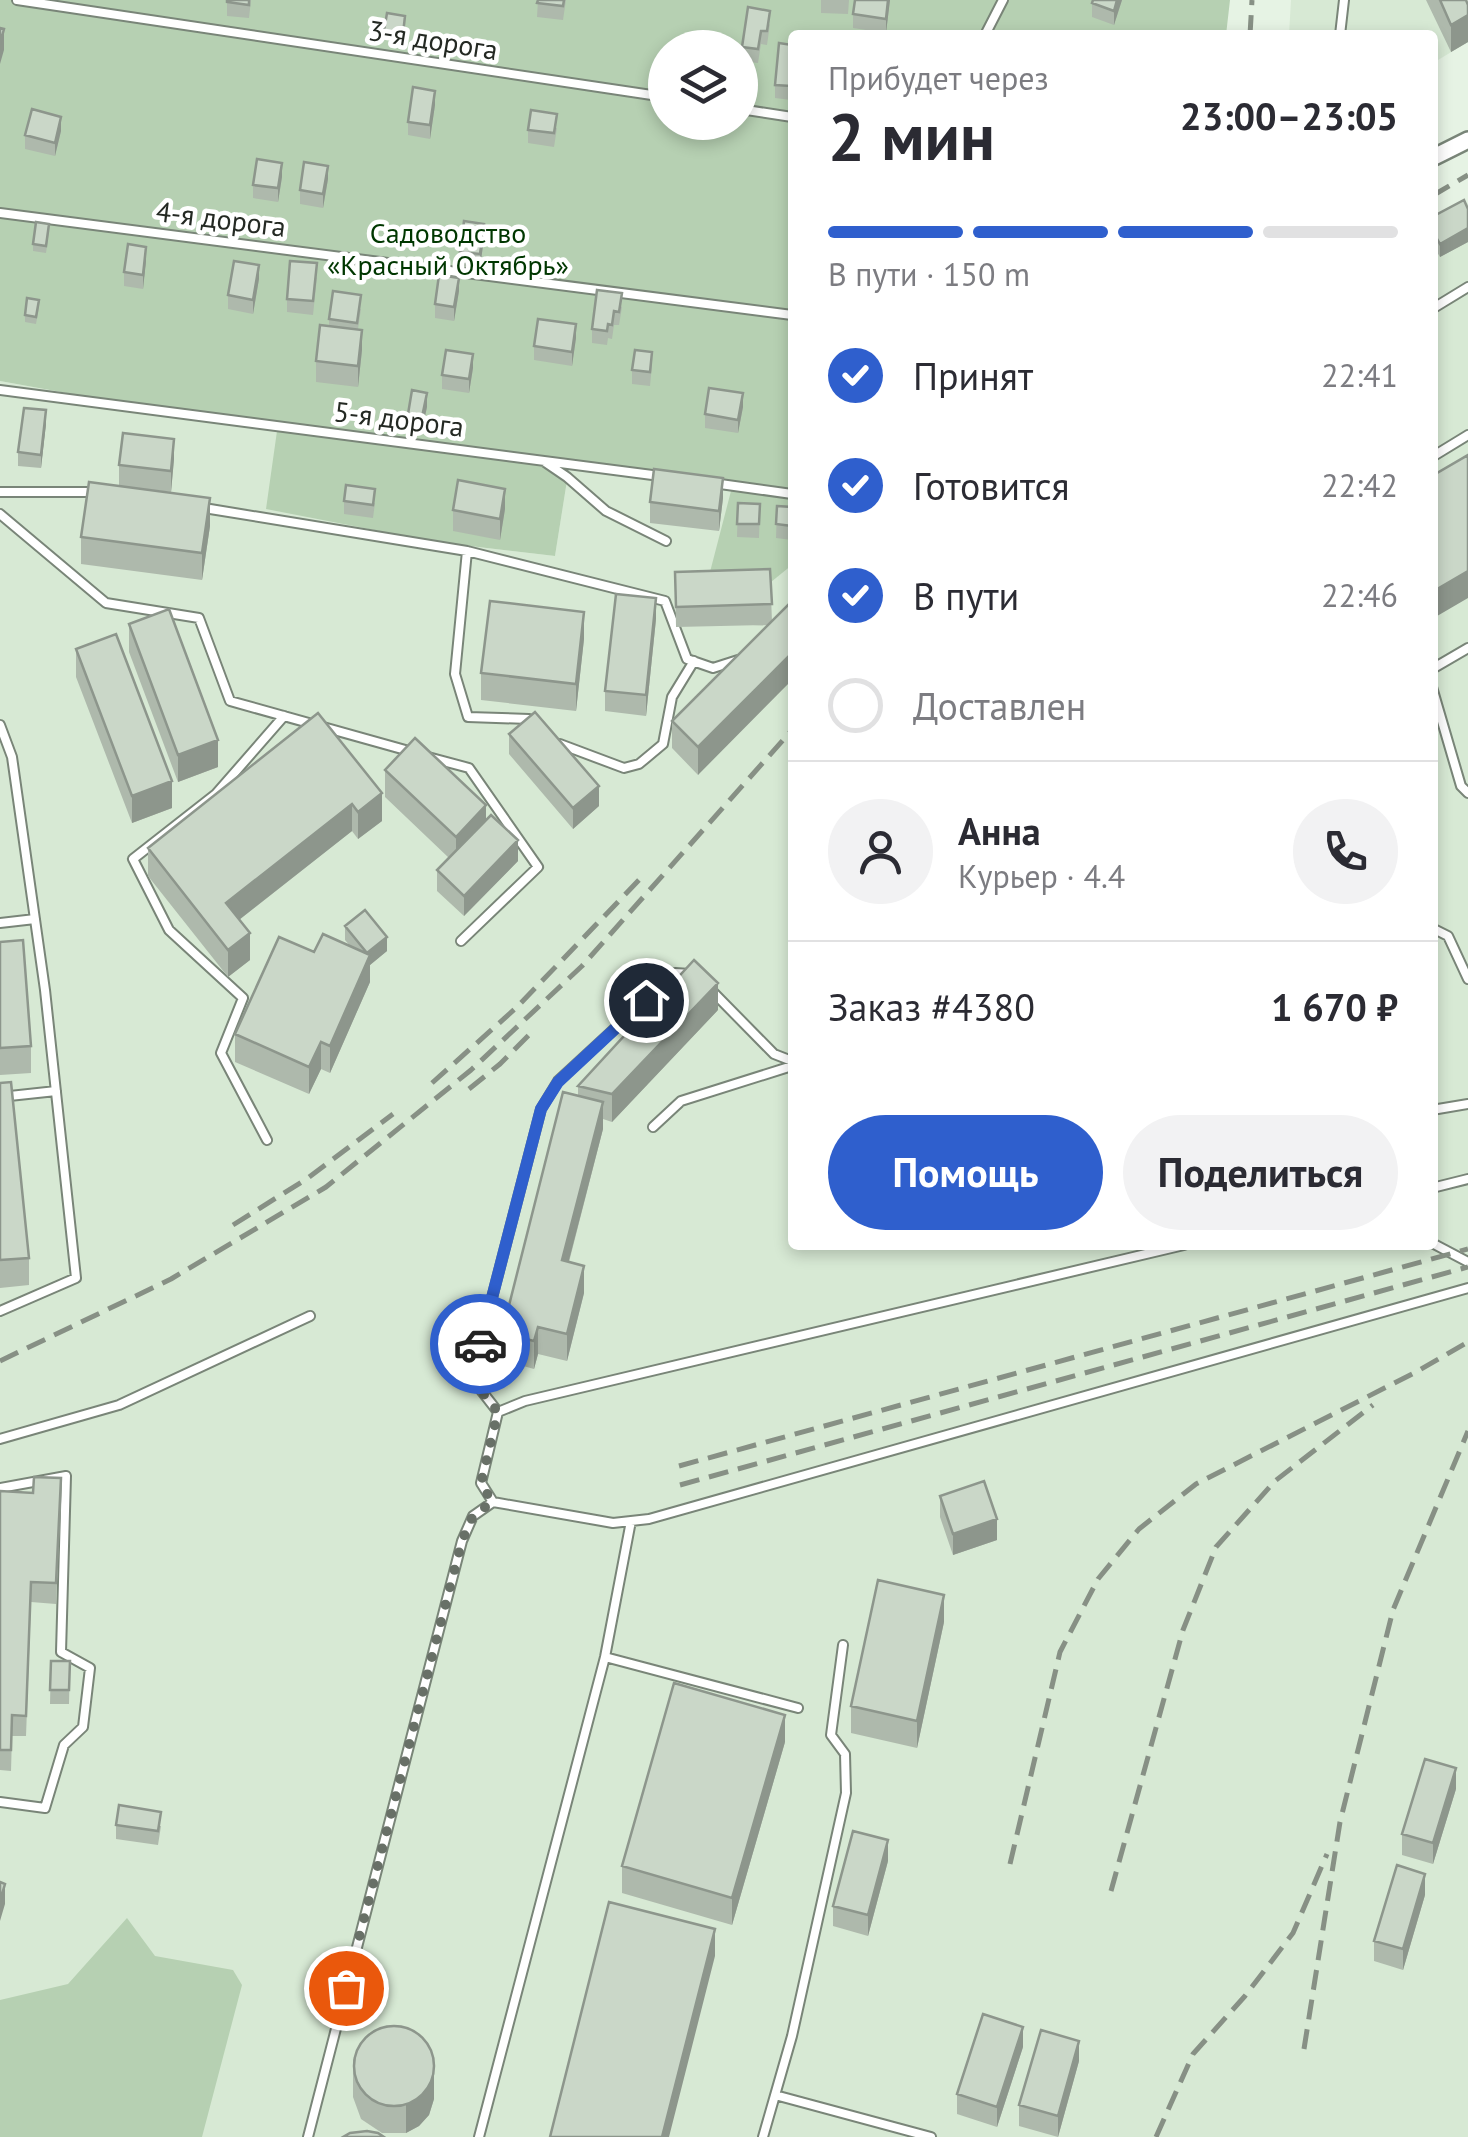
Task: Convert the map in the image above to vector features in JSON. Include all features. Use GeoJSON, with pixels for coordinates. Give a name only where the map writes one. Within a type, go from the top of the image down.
{"type":"FeatureCollection","features":[{"type":"Feature","properties":{"kind":"street"},"geometry":{"type":"LineString","coordinates":[[1438,155],[1468,140]]}},
{"type":"Feature","properties":{"kind":"lane","name":"3-я дорога"},"geometry":{"type":"LineString","coordinates":[[17,0],[648,95]]}},
{"type":"Feature","properties":{"kind":"lane"},"geometry":{"type":"LineString","coordinates":[[988,30],[1003,0]]}},
{"type":"Feature","properties":{"kind":"lane"},"geometry":{"type":"LineString","coordinates":[[1341,30],[1344,0]]}},
{"type":"Feature","properties":{"kind":"lane"},"geometry":{"type":"LineString","coordinates":[[758,112],[788,116]]}},
{"type":"Feature","properties":{"kind":"lane","name":"4-я дорога"},"geometry":{"type":"LineString","coordinates":[[0,213],[788,313]]}},
{"type":"Feature","properties":{"kind":"lane"},"geometry":{"type":"LineString","coordinates":[[1438,306],[1468,287]]}},
{"type":"Feature","properties":{"kind":"lane","name":"5-я дорога"},"geometry":{"type":"LineString","coordinates":[[0,390],[677,478]]}},
{"type":"Feature","properties":{"kind":"lane"},"geometry":{"type":"LineString","coordinates":[[1438,454],[1468,436]]}},
{"type":"Feature","properties":{"kind":"lane"},"geometry":{"type":"LineString","coordinates":[[542,461],[568,477],[606,511],[666,541]]}},
{"type":"Feature","properties":{"kind":"lane"},"geometry":{"type":"LineString","coordinates":[[696,481],[788,493]]}},
{"type":"Feature","properties":{"kind":"lane"},"geometry":{"type":"LineString","coordinates":[[0,492],[103,492]]}},
{"type":"Feature","properties":{"kind":"lane"},"geometry":{"type":"LineString","coordinates":[[199,508],[467,550],[665,601],[687,659],[713,668],[742,659]]}},
{"type":"Feature","properties":{"kind":"lane"},"geometry":{"type":"LineString","coordinates":[[0,514],[106,603],[199,618],[230,701],[470,768],[538,867],[462,941]]}},
{"type":"Feature","properties":{"kind":"lane"},"geometry":{"type":"LineString","coordinates":[[467,550],[455,674],[468,716],[530,719],[540,728]]}},
{"type":"Feature","properties":{"kind":"lane"},"geometry":{"type":"LineString","coordinates":[[1438,666],[1468,648]]}},
{"type":"Feature","properties":{"kind":"lane"},"geometry":{"type":"LineString","coordinates":[[552,737],[562,746],[624,768],[639,764],[663,744],[672,696],[694,661]]}},
{"type":"Feature","properties":{"kind":"lane"},"geometry":{"type":"LineString","coordinates":[[1438,704],[1466,787]]}},
{"type":"Feature","properties":{"kind":"lane"},"geometry":{"type":"LineString","coordinates":[[267,1140],[221,1053],[243,998],[168,930],[134,859],[216,794],[284,716]]}},
{"type":"Feature","properties":{"kind":"lane"},"geometry":{"type":"LineString","coordinates":[[0,725],[12,757],[35,919],[76,1278],[0,1311]]}},
{"type":"Feature","properties":{"kind":"lane"},"geometry":{"type":"LineString","coordinates":[[0,924],[35,919]]}},
{"type":"Feature","properties":{"kind":"lane"},"geometry":{"type":"LineString","coordinates":[[1438,931],[1448,936],[1468,980]]}},
{"type":"Feature","properties":{"kind":"lane"},"geometry":{"type":"LineString","coordinates":[[498,1412],[477,1385],[473,1371],[541,1109],[558,1082],[675,973],[694,974]]}},
{"type":"Feature","properties":{"kind":"lane"},"geometry":{"type":"LineString","coordinates":[[708,987],[774,1054],[788,1061]]}},
{"type":"Feature","properties":{"kind":"lane"},"geometry":{"type":"LineString","coordinates":[[653,1127],[681,1101],[788,1064]]}},
{"type":"Feature","properties":{"kind":"lane"},"geometry":{"type":"LineString","coordinates":[[0,1097],[56,1091]]}},
{"type":"Feature","properties":{"kind":"lane"},"geometry":{"type":"LineString","coordinates":[[1438,1109],[1468,1104]]}},
{"type":"Feature","properties":{"kind":"lane"},"geometry":{"type":"LineString","coordinates":[[1438,1187],[1464,1181],[1468,1195]]}},
{"type":"Feature","properties":{"kind":"lane"},"geometry":{"type":"LineString","coordinates":[[1438,1246],[1468,1262]]}},
{"type":"Feature","properties":{"kind":"lane"},"geometry":{"type":"LineString","coordinates":[[498,1412],[525,1401],[1163,1250]]}},
{"type":"Feature","properties":{"kind":"lane"},"geometry":{"type":"LineString","coordinates":[[308,2137],[462,1541],[473,1516],[492,1502],[614,1523],[649,1519],[1468,1288]]}},
{"type":"Feature","properties":{"kind":"lane"},"geometry":{"type":"LineString","coordinates":[[0,1439],[119,1404],[310,1316]]}},
{"type":"Feature","properties":{"kind":"lane"},"geometry":{"type":"LineString","coordinates":[[492,1502],[481,1483],[498,1412]]}},
{"type":"Feature","properties":{"kind":"lane"},"geometry":{"type":"LineString","coordinates":[[0,1488],[66,1476],[61,1652],[90,1668],[83,1727],[64,1744],[45,1808],[0,1802]]}},
{"type":"Feature","properties":{"kind":"lane"},"geometry":{"type":"LineString","coordinates":[[480,2137],[605,1657],[631,1521]]}},
{"type":"Feature","properties":{"kind":"lane"},"geometry":{"type":"LineString","coordinates":[[762,2137],[792,2036],[846,1794],[845,1754],[831,1735],[843,1644]]}},
{"type":"Feature","properties":{"kind":"lane"},"geometry":{"type":"LineString","coordinates":[[605,1657],[798,1708]]}},
{"type":"Feature","properties":{"kind":"lane"},"geometry":{"type":"LineString","coordinates":[[775,2095],[893,2132],[931,2137]]}},
{"type":"Feature","properties":{"kind":"shaded area"},"geometry":{"type":"Polygon","coordinates":[[[1291,0],[1452,0],[1468,42],[1438,60],[1438,30],[1289,30],[1291,0]]]}},
{"type":"Feature","properties":{"kind":"shaded area"},"geometry":{"type":"Polygon","coordinates":[[[1468,203],[1468,2137],[0,2137],[0,381],[277,431],[436,542],[555,556],[569,468],[731,491],[770,582],[788,568],[788,1250],[1438,1250],[1438,221],[1468,203]]]}},
{"type":"Feature","properties":{"kind":"green space","name":"Садоводство «Красный Октябрь»"},"geometry":{"type":"Polygon","coordinates":[[[0,0],[1230,0],[1227,30],[788,30],[788,568],[771,582],[710,572],[731,491],[569,468],[555,556],[436,542],[266,509],[277,431],[0,381],[0,0]]]}},
{"type":"Feature","properties":{"kind":"green space"},"geometry":{"type":"Polygon","coordinates":[[[127,1918],[155,1956],[233,1970],[242,1985],[202,2137],[0,2137],[0,2000],[68,1984],[127,1918]]]}},
{"type":"Feature","properties":{"kind":"building"},"geometry":{"type":"Polygon","coordinates":[[[249,0],[249,5],[227,2],[249,0]]]}},
{"type":"Feature","properties":{"kind":"building"},"geometry":{"type":"Polygon","coordinates":[[[564,0],[563,6],[537,3],[564,0]]]}},
{"type":"Feature","properties":{"kind":"building"},"geometry":{"type":"Polygon","coordinates":[[[855,0],[888,0],[886,19],[853,14],[855,0]]]}},
{"type":"Feature","properties":{"kind":"building"},"geometry":{"type":"Polygon","coordinates":[[[1117,0],[1114,11],[1092,3],[1117,0]]]}},
{"type":"Feature","properties":{"kind":"building"},"geometry":{"type":"Polygon","coordinates":[[[1440,0],[1466,0],[1468,15],[1451,25],[1440,0]]]}},
{"type":"Feature","properties":{"kind":"building"},"geometry":{"type":"Polygon","coordinates":[[[748,7],[770,11],[767,31],[761,31],[758,49],[758,30],[745,30],[748,7]]]}},
{"type":"Feature","properties":{"kind":"building"},"geometry":{"type":"Polygon","coordinates":[[[387,13],[405,16],[403,34],[384,31],[387,13]]]}},
{"type":"Feature","properties":{"kind":"building"},"geometry":{"type":"Polygon","coordinates":[[[779,43],[788,44],[788,86],[775,85],[779,43]]]}},
{"type":"Feature","properties":{"kind":"building"},"geometry":{"type":"Polygon","coordinates":[[[413,87],[435,91],[430,125],[408,122],[413,87]]]}},
{"type":"Feature","properties":{"kind":"building"},"geometry":{"type":"Polygon","coordinates":[[[32,109],[61,117],[55,143],[25,135],[32,109]]]}},
{"type":"Feature","properties":{"kind":"building"},"geometry":{"type":"Polygon","coordinates":[[[531,110],[557,114],[554,133],[528,130],[531,110]]]}},
{"type":"Feature","properties":{"kind":"building"},"geometry":{"type":"Polygon","coordinates":[[[257,159],[282,163],[278,188],[253,185],[257,159]]]}},
{"type":"Feature","properties":{"kind":"building"},"geometry":{"type":"Polygon","coordinates":[[[304,162],[328,166],[323,194],[300,190],[304,162]]]}},
{"type":"Feature","properties":{"kind":"building"},"geometry":{"type":"Polygon","coordinates":[[[1464,200],[1468,228],[1440,244],[1438,214],[1464,200]]]}},
{"type":"Feature","properties":{"kind":"building"},"geometry":{"type":"Polygon","coordinates":[[[464,221],[484,224],[480,254],[460,252],[464,221]]]}},
{"type":"Feature","properties":{"kind":"building"},"geometry":{"type":"Polygon","coordinates":[[[36,222],[49,224],[46,246],[33,244],[36,222]]]}},
{"type":"Feature","properties":{"kind":"building"},"geometry":{"type":"Polygon","coordinates":[[[128,244],[146,247],[143,275],[124,272],[128,244]]]}},
{"type":"Feature","properties":{"kind":"building"},"geometry":{"type":"Polygon","coordinates":[[[234,261],[259,265],[253,300],[228,295],[234,261]]]}},
{"type":"Feature","properties":{"kind":"building"},"geometry":{"type":"Polygon","coordinates":[[[290,261],[317,263],[313,301],[287,299],[290,261]]]}},
{"type":"Feature","properties":{"kind":"building"},"geometry":{"type":"Polygon","coordinates":[[[439,275],[459,278],[454,307],[435,304],[439,275]]]}},
{"type":"Feature","properties":{"kind":"building"},"geometry":{"type":"Polygon","coordinates":[[[597,290],[622,293],[619,312],[614,311],[607,331],[592,329],[597,290]]]}},
{"type":"Feature","properties":{"kind":"building"},"geometry":{"type":"Polygon","coordinates":[[[333,291],[361,295],[357,323],[329,319],[333,291]]]}},
{"type":"Feature","properties":{"kind":"building"},"geometry":{"type":"Polygon","coordinates":[[[27,298],[39,300],[36,317],[25,315],[27,298]]]}},
{"type":"Feature","properties":{"kind":"building"},"geometry":{"type":"Polygon","coordinates":[[[538,319],[576,324],[572,352],[534,346],[538,319]]]}},
{"type":"Feature","properties":{"kind":"building"},"geometry":{"type":"Polygon","coordinates":[[[320,325],[362,330],[358,366],[316,361],[320,325]]]}},
{"type":"Feature","properties":{"kind":"building"},"geometry":{"type":"Polygon","coordinates":[[[446,350],[473,354],[469,379],[442,375],[446,350]]]}},
{"type":"Feature","properties":{"kind":"building"},"geometry":{"type":"Polygon","coordinates":[[[635,350],[652,352],[650,372],[632,370],[635,350]]]}},
{"type":"Feature","properties":{"kind":"building"},"geometry":{"type":"Polygon","coordinates":[[[709,388],[743,393],[738,420],[705,414],[709,388]]]}},
{"type":"Feature","properties":{"kind":"building"},"geometry":{"type":"Polygon","coordinates":[[[412,390],[427,393],[422,417],[408,414],[412,390]]]}},
{"type":"Feature","properties":{"kind":"building"},"geometry":{"type":"Polygon","coordinates":[[[24,408],[46,410],[41,455],[18,452],[24,408]]]}},
{"type":"Feature","properties":{"kind":"building"},"geometry":{"type":"Polygon","coordinates":[[[123,433],[174,439],[171,471],[119,465],[123,433]]]}},
{"type":"Feature","properties":{"kind":"building"},"geometry":{"type":"Polygon","coordinates":[[[1468,455],[1468,571],[1438,588],[1438,472],[1468,455]]]}},
{"type":"Feature","properties":{"kind":"building"},"geometry":{"type":"Polygon","coordinates":[[[654,469],[723,478],[719,511],[650,502],[654,469]]]}},
{"type":"Feature","properties":{"kind":"building"},"geometry":{"type":"Polygon","coordinates":[[[458,480],[505,489],[500,519],[453,510],[458,480]]]}},
{"type":"Feature","properties":{"kind":"building"},"geometry":{"type":"Polygon","coordinates":[[[89,482],[210,498],[202,553],[81,537],[89,482]]]}},
{"type":"Feature","properties":{"kind":"building"},"geometry":{"type":"Polygon","coordinates":[[[346,485],[375,489],[373,505],[344,501],[346,485]]]}},
{"type":"Feature","properties":{"kind":"building"},"geometry":{"type":"Polygon","coordinates":[[[738,503],[760,504],[759,524],[737,524],[738,503]]]}},
{"type":"Feature","properties":{"kind":"building"},"geometry":{"type":"Polygon","coordinates":[[[777,506],[788,507],[788,526],[776,524],[777,506]]]}},
{"type":"Feature","properties":{"kind":"building"},"geometry":{"type":"Polygon","coordinates":[[[770,569],[772,604],[676,607],[675,572],[770,569]]]}},
{"type":"Feature","properties":{"kind":"building"},"geometry":{"type":"Polygon","coordinates":[[[616,594],[656,598],[646,695],[605,691],[616,594]]]}},
{"type":"Feature","properties":{"kind":"building"},"geometry":{"type":"Polygon","coordinates":[[[490,601],[584,612],[576,684],[481,673],[490,601]]]}},
{"type":"Feature","properties":{"kind":"building"},"geometry":{"type":"Polygon","coordinates":[[[788,605],[788,657],[698,747],[672,721],[788,605]]]}},
{"type":"Feature","properties":{"kind":"building"},"geometry":{"type":"Polygon","coordinates":[[[169,609],[218,740],[178,755],[129,624],[169,609]]]}},
{"type":"Feature","properties":{"kind":"building"},"geometry":{"type":"Polygon","coordinates":[[[116,634],[172,781],[132,796],[76,649],[116,634]]]}},
{"type":"Feature","properties":{"kind":"building"},"geometry":{"type":"Polygon","coordinates":[[[535,712],[599,786],[573,808],[509,734],[535,712]]]}},
{"type":"Feature","properties":{"kind":"building"},"geometry":{"type":"Polygon","coordinates":[[[318,713],[382,793],[358,812],[352,804],[226,903],[250,933],[228,950],[148,848],[318,713]]]}},
{"type":"Feature","properties":{"kind":"building"},"geometry":{"type":"Polygon","coordinates":[[[415,738],[486,805],[456,837],[385,770],[415,738]]]}},
{"type":"Feature","properties":{"kind":"building"},"geometry":{"type":"Polygon","coordinates":[[[491,815],[518,840],[464,896],[437,870],[491,815]]]}},
{"type":"Feature","properties":{"kind":"building"},"geometry":{"type":"Polygon","coordinates":[[[365,910],[387,937],[367,953],[345,926],[365,910]]]}},
{"type":"Feature","properties":{"kind":"building"},"geometry":{"type":"Polygon","coordinates":[[[323,934],[370,955],[330,1046],[321,1042],[309,1067],[235,1034],[279,937],[314,952],[323,934]]]}},
{"type":"Feature","properties":{"kind":"building"},"geometry":{"type":"Polygon","coordinates":[[[23,940],[31,1046],[0,1048],[0,942],[23,940]]]}},
{"type":"Feature","properties":{"kind":"building"},"geometry":{"type":"Polygon","coordinates":[[[694,960],[718,983],[612,1094],[578,1086],[694,960]]]}},
{"type":"Feature","properties":{"kind":"building"},"geometry":{"type":"Polygon","coordinates":[[[11,1082],[29,1258],[0,1260],[0,1083],[11,1082]]]}},
{"type":"Feature","properties":{"kind":"building"},"geometry":{"type":"Polygon","coordinates":[[[563,1092],[603,1102],[562,1260],[584,1266],[567,1334],[538,1327],[534,1341],[502,1333],[563,1092]]]}},
{"type":"Feature","properties":{"kind":"building"},"geometry":{"type":"Polygon","coordinates":[[[34,1477],[61,1478],[56,1583],[31,1582],[26,1716],[12,1715],[11,1750],[0,1750],[0,1491],[33,1493],[34,1477]]]}},
{"type":"Feature","properties":{"kind":"building"},"geometry":{"type":"Polygon","coordinates":[[[984,1481],[997,1519],[953,1534],[940,1496],[984,1481]]]}},
{"type":"Feature","properties":{"kind":"building"},"geometry":{"type":"Polygon","coordinates":[[[878,1580],[944,1595],[917,1721],[851,1706],[878,1580]]]}},
{"type":"Feature","properties":{"kind":"building"},"geometry":{"type":"Polygon","coordinates":[[[51,1661],[70,1661],[69,1690],[50,1690],[51,1661]]]}},
{"type":"Feature","properties":{"kind":"building"},"geometry":{"type":"Polygon","coordinates":[[[674,1683],[785,1715],[732,1898],[622,1866],[674,1683]]]}},
{"type":"Feature","properties":{"kind":"building"},"geometry":{"type":"Polygon","coordinates":[[[1425,1759],[1456,1768],[1433,1843],[1402,1834],[1425,1759]]]}},
{"type":"Feature","properties":{"kind":"building"},"geometry":{"type":"Polygon","coordinates":[[[119,1805],[161,1812],[158,1831],[116,1825],[119,1805]]]}},
{"type":"Feature","properties":{"kind":"building"},"geometry":{"type":"Polygon","coordinates":[[[853,1831],[888,1840],[868,1915],[833,1906],[853,1831]]]}},
{"type":"Feature","properties":{"kind":"building"},"geometry":{"type":"Polygon","coordinates":[[[1397,1865],[1425,1874],[1403,1949],[1374,1941],[1397,1865]]]}},
{"type":"Feature","properties":{"kind":"building"},"geometry":{"type":"Polygon","coordinates":[[[609,1902],[715,1929],[662,2137],[550,2137],[609,1902]]]}},
{"type":"Feature","properties":{"kind":"building"},"geometry":{"type":"Polygon","coordinates":[[[983,2014],[1023,2027],[997,2107],[957,2094],[983,2014]]]}},
{"type":"Feature","properties":{"kind":"building"},"geometry":{"type":"Polygon","coordinates":[[[386,2026],[402,2026],[423,2037],[434,2066],[423,2095],[402,2106],[386,2106],[372,2100],[360,2088],[354,2074],[354,2058],[360,2044],[372,2032],[386,2026]]]}},
{"type":"Feature","properties":{"kind":"building"},"geometry":{"type":"Polygon","coordinates":[[[1041,2030],[1079,2041],[1058,2116],[1019,2105],[1041,2030]]]}},
{"type":"Feature","properties":{"kind":"building"},"geometry":{"type":"Polygon","coordinates":[[[367,2131],[384,2137],[343,2137],[350,2133],[367,2131]]]}},
{"type":"Feature","properties":{"kind":"railway"},"geometry":{"type":"LineString","coordinates":[[1250,30],[1252,0]]}},
{"type":"Feature","properties":{"kind":"railway"},"geometry":{"type":"LineString","coordinates":[[1438,192],[1468,175]]}},
{"type":"Feature","properties":{"kind":"railway"},"geometry":{"type":"LineString","coordinates":[[0,1361],[171,1279],[326,1187],[471,1070],[582,966],[788,734]]}},
{"type":"Feature","properties":{"kind":"railway"},"geometry":{"type":"LineString","coordinates":[[432,1083],[516,1008],[639,880]]}},
{"type":"Feature","properties":{"kind":"railway"},"geometry":{"type":"LineString","coordinates":[[469,1089],[532,1032]]}},
{"type":"Feature","properties":{"kind":"railway"},"geometry":{"type":"LineString","coordinates":[[233,1225],[308,1178],[393,1114]]}},
{"type":"Feature","properties":{"kind":"railway"},"geometry":{"type":"LineString","coordinates":[[679,1466],[1468,1249]]}},
{"type":"Feature","properties":{"kind":"railway"},"geometry":{"type":"LineString","coordinates":[[680,1485],[1468,1267]]}},
{"type":"Feature","properties":{"kind":"railway"},"geometry":{"type":"LineString","coordinates":[[1010,1864],[1060,1652],[1098,1579],[1139,1529],[1196,1484],[1468,1342]]}},
{"type":"Feature","properties":{"kind":"railway"},"geometry":{"type":"LineString","coordinates":[[1111,1891],[1183,1630],[1216,1547],[1275,1481],[1373,1405]]}},
{"type":"Feature","properties":{"kind":"railway"},"geometry":{"type":"LineString","coordinates":[[1304,2049],[1340,1822],[1393,1610],[1468,1431]]}},
{"type":"Feature","properties":{"kind":"railway"},"geometry":{"type":"LineString","coordinates":[[1156,2137],[1193,2054],[1245,1996],[1293,1933],[1327,1854]]}},
{"type":"Feature","properties":{"kind":"way so far"},"geometry":{"type":"LineString","coordinates":[[346,1988],[462,1541],[473,1516],[492,1502],[481,1483],[498,1412],[477,1385],[473,1371],[480,1344]]}},
{"type":"Feature","properties":{"kind":"route"},"geometry":{"type":"LineString","coordinates":[[480,1344],[541,1109],[558,1082],[646,1000]]}}]}
